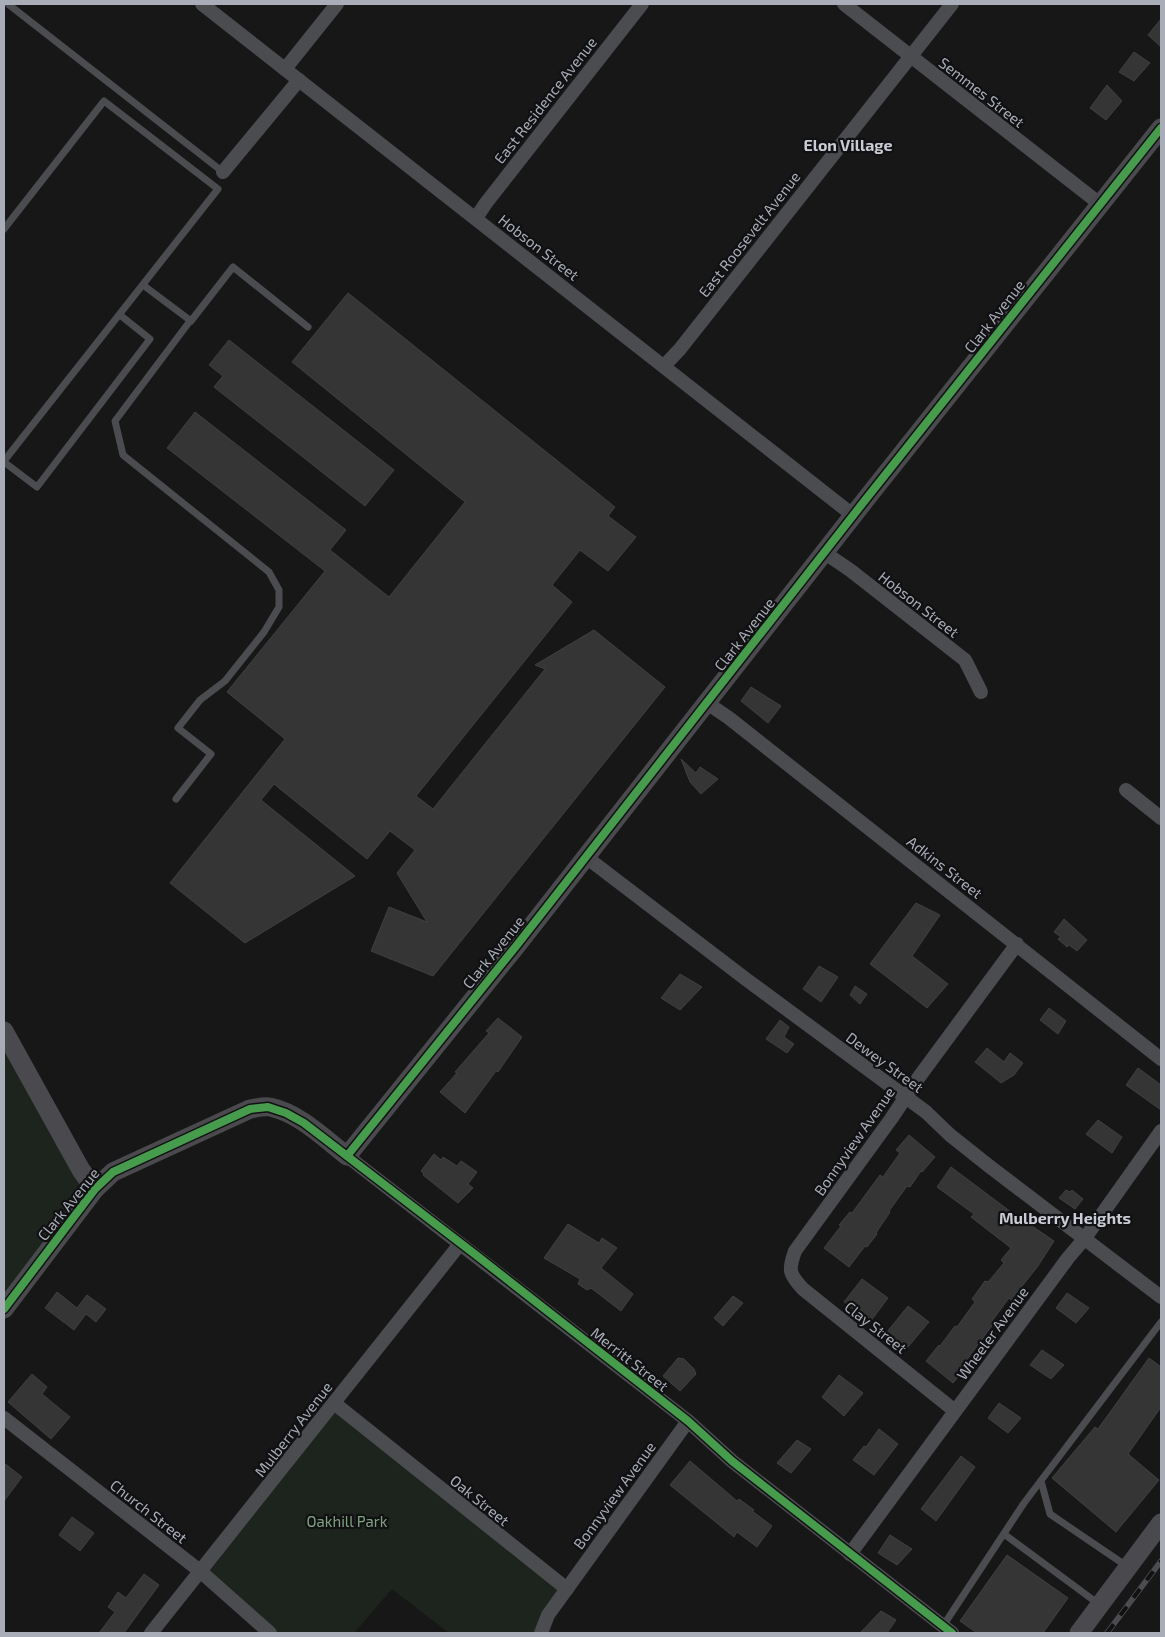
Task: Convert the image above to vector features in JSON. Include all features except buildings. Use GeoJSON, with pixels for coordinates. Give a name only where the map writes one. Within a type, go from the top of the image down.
{"type":"FeatureCollection","features":[{"type":"Feature","properties":{"kind":"street","name":"Hobson Street"},"geometry":{"type":"LineString","coordinates":[[202,4],[854,516]]}},
{"type":"Feature","properties":{"kind":"street"},"geometry":{"type":"LineString","coordinates":[[285,69],[337,4]]}},
{"type":"Feature","properties":{"kind":"street","name":"East Residence Avenue"},"geometry":{"type":"LineString","coordinates":[[476,218],[642,4]]}},
{"type":"Feature","properties":{"kind":"street","name":"Semmes Street"},"geometry":{"type":"LineString","coordinates":[[844,4],[1100,204]]}},
{"type":"Feature","properties":{"kind":"street","name":"East Roosevelt Avenue"},"geometry":{"type":"LineString","coordinates":[[664,366],[952,4]]}},
{"type":"Feature","properties":{"kind":"street"},"geometry":{"type":"LineString","coordinates":[[222,172],[299,80]]}},
{"type":"Feature","properties":{"kind":"street","name":"Clark Avenue"},"geometry":{"type":"LineString","coordinates":[[347,1156],[586,857],[1161,128]]}},
{"type":"Feature","properties":{"kind":"street","name":"Hobson Street"},"geometry":{"type":"LineString","coordinates":[[825,553],[850,570],[965,660],[981,692]]}},
{"type":"Feature","properties":{"kind":"street","name":"Adkins Street"},"geometry":{"type":"LineString","coordinates":[[707,703],[729,718],[1161,1059]]}},
{"type":"Feature","properties":{"kind":"street"},"geometry":{"type":"LineString","coordinates":[[1126,790],[1161,818]]}},
{"type":"Feature","properties":{"kind":"street","name":"Dewey Street"},"geometry":{"type":"LineString","coordinates":[[586,857],[747,980],[926,1112],[950,1135],[1161,1297]]}},
{"type":"Feature","properties":{"kind":"street","name":"Bonnyview Avenue"},"geometry":{"type":"LineString","coordinates":[[791,1262],[795,1251],[905,1096],[1017,944]]}},
{"type":"Feature","properties":{"kind":"street"},"geometry":{"type":"LineString","coordinates":[[4,1031],[81,1170],[95,1189]]}},
{"type":"Feature","properties":{"kind":"street","name":"Clark Avenue"},"geometry":{"type":"LineString","coordinates":[[4,1309],[95,1189],[113,1172],[250,1109],[268,1107],[286,1113]]}},
{"type":"Feature","properties":{"kind":"street","name":"Merritt Street"},"geometry":{"type":"LineString","coordinates":[[286,1113],[304,1123],[688,1421],[732,1461],[948,1630]]}},
{"type":"Feature","properties":{"kind":"street","name":"Wheeler Avenue"},"geometry":{"type":"LineString","coordinates":[[850,1554],[1068,1258],[1085,1238],[1161,1131]]}},
{"type":"Feature","properties":{"kind":"street","name":"Mulberry Avenue"},"geometry":{"type":"LineString","coordinates":[[151,1633],[460,1244]]}},
{"type":"Feature","properties":{"kind":"street","name":"Clay Street"},"geometry":{"type":"LineString","coordinates":[[791,1262],[793,1278],[803,1290],[955,1411]]}},
{"type":"Feature","properties":{"kind":"street","name":"Oak Street"},"geometry":{"type":"LineString","coordinates":[[334,1403],[567,1589]]}},
{"type":"Feature","properties":{"kind":"street","name":"Church Street"},"geometry":{"type":"LineString","coordinates":[[4,1418],[200,1571],[270,1633]]}},
{"type":"Feature","properties":{"kind":"street","name":"Bonnyview Avenue"},"geometry":{"type":"LineString","coordinates":[[567,1589],[688,1421]]}},
{"type":"Feature","properties":{"kind":"street"},"geometry":{"type":"LineString","coordinates":[[1079,1633],[1161,1523]]}},
{"type":"Feature","properties":{"kind":"street"},"geometry":{"type":"LineString","coordinates":[[540,1633],[548,1615],[567,1589]]}},
{"type":"Feature","properties":{"kind":"lane"},"geometry":{"type":"LineString","coordinates":[[8,4],[222,172]]}},
{"type":"Feature","properties":{"kind":"lane"},"geometry":{"type":"LineString","coordinates":[[4,229],[104,101],[218,189],[4,462],[37,487],[150,339],[120,315]]}},
{"type":"Feature","properties":{"kind":"lane"},"geometry":{"type":"LineString","coordinates":[[176,799],[211,754],[178,728],[200,700],[226,681],[264,632],[279,607],[279,590],[269,572],[123,455],[114,421],[233,267],[308,327]]}},
{"type":"Feature","properties":{"kind":"lane"},"geometry":{"type":"LineString","coordinates":[[143,285],[190,321]]}},
{"type":"Feature","properties":{"kind":"lane"},"geometry":{"type":"LineString","coordinates":[[948,1630],[1004,1534],[1041,1481],[1161,1322]]}},
{"type":"Feature","properties":{"kind":"lane"},"geometry":{"type":"LineString","coordinates":[[1041,1481],[1050,1514],[1128,1567]]}},
{"type":"Feature","properties":{"kind":"lane"},"geometry":{"type":"LineString","coordinates":[[1004,1534],[1100,1605]]}},
{"type":"Feature","properties":{"kind":"green space"},"geometry":{"type":"Polygon","coordinates":[[[4,1039],[91,1189],[4,1303],[4,1039]]]}},
{"type":"Feature","properties":{"kind":"green space","name":"Oakhill Park"},"geometry":{"type":"Polygon","coordinates":[[[334,1405],[561,1589],[536,1633],[449,1633],[392,1589],[354,1633],[273,1633],[202,1571],[334,1405]]]}},
{"type":"Feature","properties":{"kind":"railway"},"geometry":{"type":"LineString","coordinates":[[1107,1633],[1161,1561]]}},
{"type":"Feature","properties":{"kind":"cycle path"},"geometry":{"type":"LineString","coordinates":[[347,1156],[517,945],[866,499],[1161,128]]}},
{"type":"Feature","properties":{"kind":"cycle path"},"geometry":{"type":"LineString","coordinates":[[4,1309],[95,1189],[113,1172],[250,1109],[268,1107],[286,1113],[304,1123],[476,1255],[688,1421],[732,1461],[952,1633]]}},
{"type":"Feature","properties":{"kind":"district","name":"Elon Village"},"geometry":{"type":"Point","coordinates":[848,144]}},
{"type":"Feature","properties":{"kind":"district","name":"Mulberry Heights"},"geometry":{"type":"Point","coordinates":[1065,1217]}}]}
